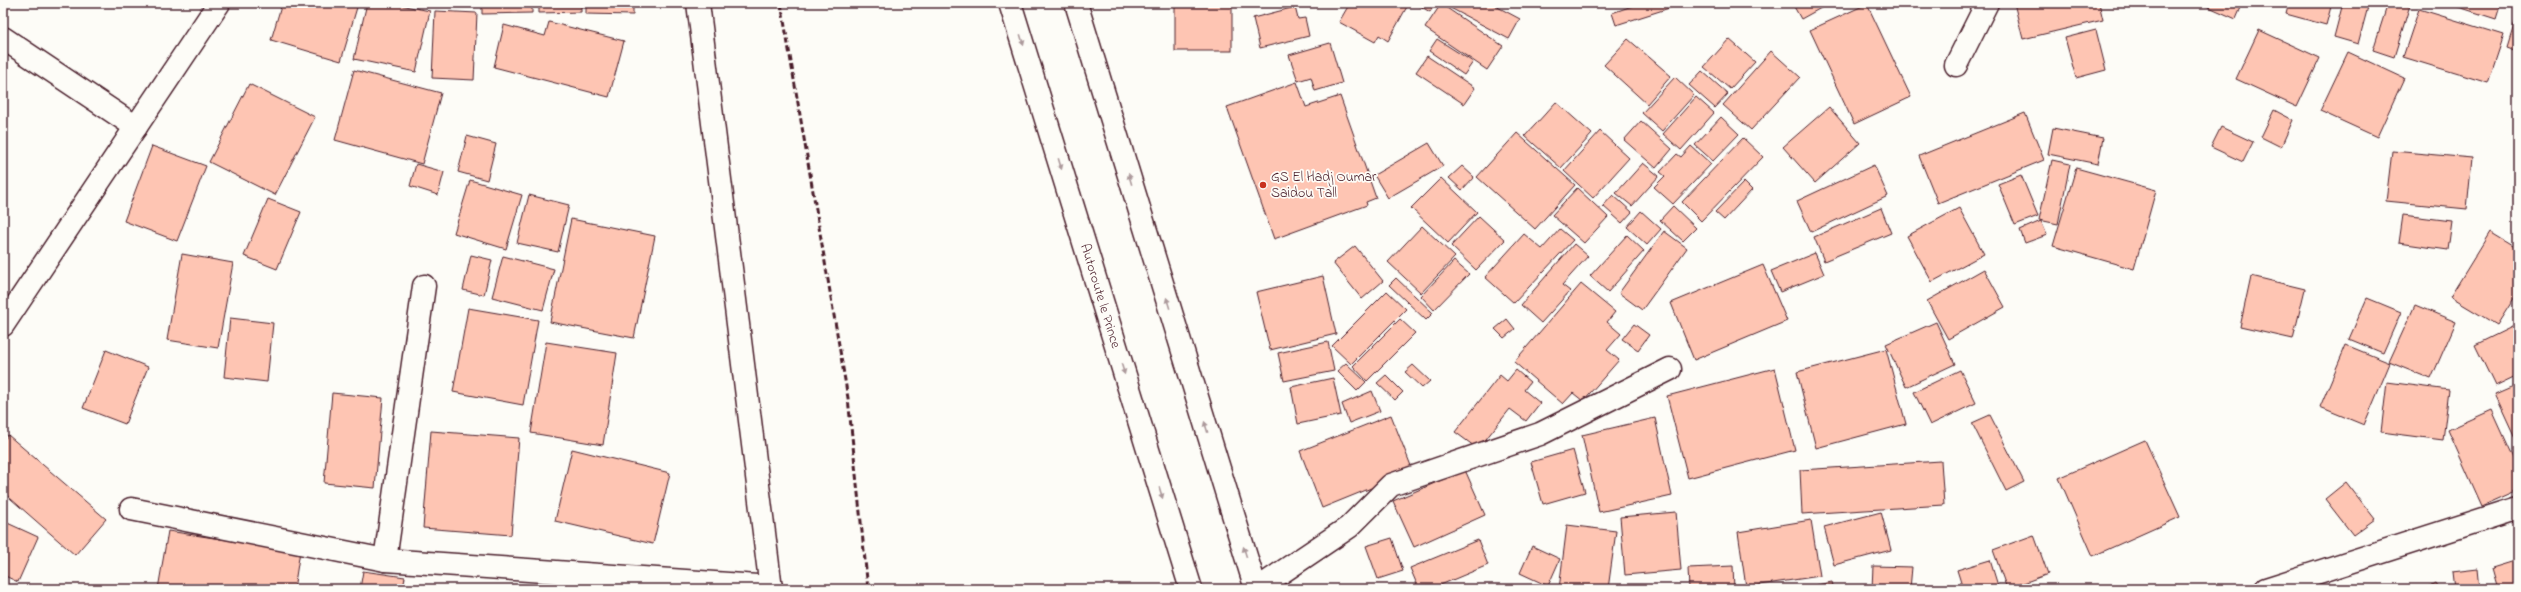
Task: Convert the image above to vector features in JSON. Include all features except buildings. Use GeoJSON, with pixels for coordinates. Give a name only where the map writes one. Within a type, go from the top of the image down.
{"type":"FeatureCollection","features":[{"type":"Feature","properties":{"kind":"street"},"geometry":{"type":"LineString","coordinates":[[3,325],[219,3]]}},
{"type":"Feature","properties":{"kind":"street"},"geometry":{"type":"LineString","coordinates":[[131,509],[385,560],[771,588],[698,3]]}},
{"type":"Feature","properties":{"kind":"street","name":"Autoroute le Prince"},"geometry":{"type":"LineString","coordinates":[[1010,3],[1191,589]]}},
{"type":"Feature","properties":{"kind":"street"},"geometry":{"type":"LineString","coordinates":[[1076,3],[1256,589],[1349,527],[1391,485],[1540,434],[1670,369]]}},
{"type":"Feature","properties":{"kind":"street"},"geometry":{"type":"LineString","coordinates":[[1956,65],[1987,3]]}},
{"type":"Feature","properties":{"kind":"street"},"geometry":{"type":"LineString","coordinates":[[3,38],[136,127]]}},
{"type":"Feature","properties":{"kind":"street"},"geometry":{"type":"LineString","coordinates":[[385,560],[424,286]]}},
{"type":"Feature","properties":{"kind":"street"},"geometry":{"type":"LineString","coordinates":[[2266,589],[2518,508]]}},
{"type":"Feature","properties":{"kind":"railway"},"geometry":{"type":"LineString","coordinates":[[781,3],[848,398],[868,589]]}},
{"type":"Feature","properties":{"kind":"place","name":"GS El Hadj Oumar Saidou Tall"},"geometry":{"type":"Point","coordinates":[1263,185]}}]}
